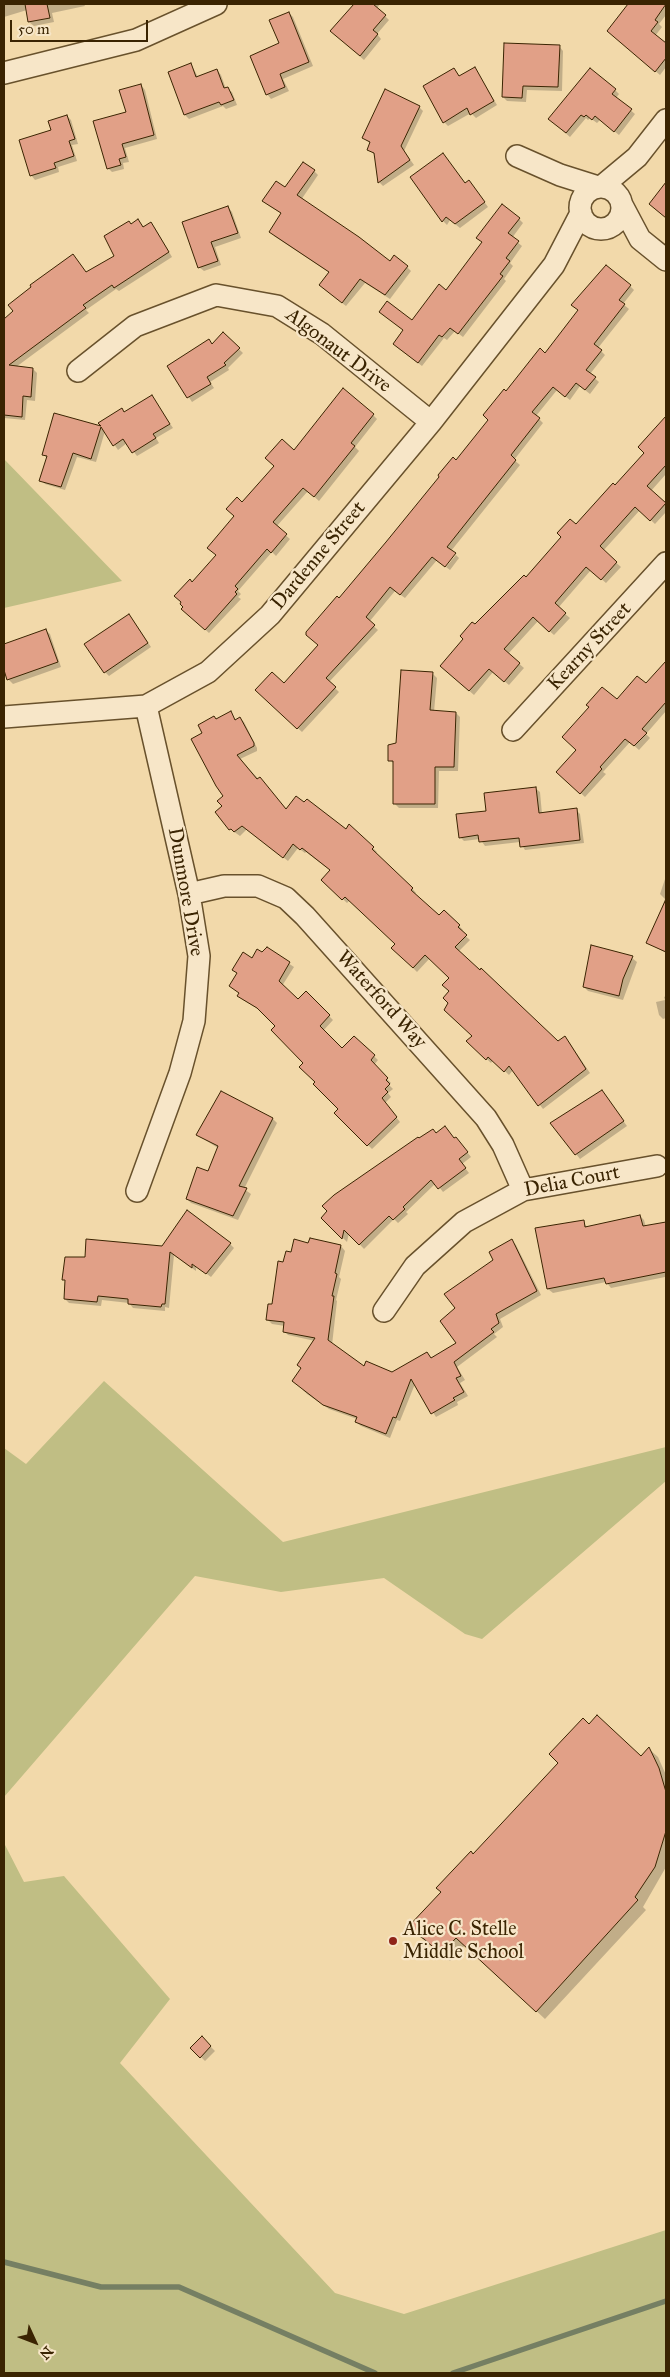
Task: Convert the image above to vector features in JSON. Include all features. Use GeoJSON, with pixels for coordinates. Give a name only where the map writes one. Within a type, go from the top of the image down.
{"type":"FeatureCollection","features":[{"type":"Feature","properties":{"kind":"street"},"geometry":{"type":"LineString","coordinates":[[4,73],[136,40],[216,4]]}},
{"type":"Feature","properties":{"kind":"street"},"geometry":{"type":"LineString","coordinates":[[581,210],[587,193],[600,187],[638,157],[666,120]]}},
{"type":"Feature","properties":{"kind":"street"},"geometry":{"type":"LineString","coordinates":[[517,156],[560,175],[616,193],[640,239]]}},
{"type":"Feature","properties":{"kind":"street"},"geometry":{"type":"LineString","coordinates":[[602,228],[615,224],[620,218],[622,203],[638,157]]}},
{"type":"Feature","properties":{"kind":"street"},"geometry":{"type":"LineString","coordinates":[[560,175],[589,225],[640,239],[666,260]]}},
{"type":"Feature","properties":{"kind":"street","name":"Dardenne Street"},"geometry":{"type":"LineString","coordinates":[[4,717],[146,706],[208,672],[270,615],[431,422],[554,265],[581,210]]}},
{"type":"Feature","properties":{"kind":"street","name":"Dardenne Street"},"geometry":{"type":"LineString","coordinates":[[554,265],[602,228]]}},
{"type":"Feature","properties":{"kind":"street","name":"Algonaut Drive"},"geometry":{"type":"LineString","coordinates":[[78,371],[135,326],[216,295],[277,306],[322,334],[431,422]]}},
{"type":"Feature","properties":{"kind":"street","name":"Kearny Street"},"geometry":{"type":"LineString","coordinates":[[513,730],[666,563]]}},
{"type":"Feature","properties":{"kind":"street","name":"Dunmore Drive"},"geometry":{"type":"LineString","coordinates":[[137,1191],[180,1073],[194,1021],[199,956],[190,894],[146,706]]}},
{"type":"Feature","properties":{"kind":"street","name":"Waterford Way"},"geometry":{"type":"LineString","coordinates":[[190,894],[224,886],[258,886],[286,898],[305,916],[486,1118],[503,1145],[523,1190]]}},
{"type":"Feature","properties":{"kind":"street","name":"Delia Court"},"geometry":{"type":"LineString","coordinates":[[384,1310],[415,1266],[464,1222],[523,1190],[658,1166]]}},
{"type":"Feature","properties":{"kind":"shaded area"},"geometry":{"type":"Polygon","coordinates":[[[4,459],[122,581],[4,608],[4,459]]]}},
{"type":"Feature","properties":{"kind":"shaded area"},"geometry":{"type":"Polygon","coordinates":[[[104,1381],[283,1542],[666,1447],[666,1481],[482,1639],[465,1634],[384,1578],[281,1592],[195,1576],[4,1797],[4,1448],[26,1464],[104,1381]]]}},
{"type":"Feature","properties":{"kind":"shaded area"},"geometry":{"type":"Polygon","coordinates":[[[4,1843],[24,1882],[64,1876],[170,1999],[120,2063],[335,2293],[404,2314],[666,2230],[666,2373],[4,2373],[4,1843]]]}},
{"type":"Feature","properties":{"kind":"building"},"geometry":{"type":"Polygon","coordinates":[[[25,4],[47,4],[50,18],[28,22],[25,4]]]}},
{"type":"Feature","properties":{"kind":"building"},"geometry":{"type":"Polygon","coordinates":[[[354,4],[373,4],[386,15],[373,30],[378,34],[360,56],[330,31],[354,4]]]}},
{"type":"Feature","properties":{"kind":"building"},"geometry":{"type":"Polygon","coordinates":[[[628,4],[666,4],[655,20],[658,22],[651,31],[666,43],[666,58],[655,72],[607,31],[628,4]]]}},
{"type":"Feature","properties":{"kind":"building"},"geometry":{"type":"Polygon","coordinates":[[[289,12],[309,62],[280,74],[285,87],[266,95],[250,56],[279,43],[269,20],[289,12]]]}},
{"type":"Feature","properties":{"kind":"building"},"geometry":{"type":"Polygon","coordinates":[[[504,43],[560,45],[558,87],[523,86],[522,98],[502,97],[504,43]]]}},
{"type":"Feature","properties":{"kind":"building"},"geometry":{"type":"Polygon","coordinates":[[[191,63],[196,77],[217,69],[224,88],[228,87],[234,100],[221,105],[219,102],[184,115],[168,72],[191,63]]]}},
{"type":"Feature","properties":{"kind":"building"},"geometry":{"type":"Polygon","coordinates":[[[475,67],[494,101],[470,115],[467,108],[443,123],[423,86],[454,68],[459,76],[475,67]]]}},
{"type":"Feature","properties":{"kind":"building"},"geometry":{"type":"Polygon","coordinates":[[[590,68],[616,89],[612,94],[632,109],[614,132],[595,116],[592,120],[586,115],[584,117],[581,115],[566,133],[548,119],[590,68]]]}},
{"type":"Feature","properties":{"kind":"building"},"geometry":{"type":"Polygon","coordinates":[[[141,84],[154,135],[122,144],[126,157],[119,159],[121,165],[107,169],[93,121],[126,112],[119,90],[141,84]]]}},
{"type":"Feature","properties":{"kind":"building"},"geometry":{"type":"Polygon","coordinates":[[[385,89],[420,106],[401,146],[410,160],[378,183],[374,153],[367,150],[370,142],[362,138],[385,89]]]}},
{"type":"Feature","properties":{"kind":"building"},"geometry":{"type":"Polygon","coordinates":[[[67,115],[75,139],[69,141],[74,156],[54,163],[56,168],[30,176],[19,140],[51,130],[48,121],[67,115]]]}},
{"type":"Feature","properties":{"kind":"building"},"geometry":{"type":"Polygon","coordinates":[[[443,153],[465,183],[469,180],[485,202],[455,224],[446,217],[442,222],[410,177],[443,153]]]}},
{"type":"Feature","properties":{"kind":"building"},"geometry":{"type":"Polygon","coordinates":[[[303,162],[315,170],[297,195],[359,237],[390,261],[394,255],[408,266],[385,295],[360,279],[342,303],[319,285],[329,272],[269,232],[281,213],[262,201],[276,181],[285,187],[303,162]]]}},
{"type":"Feature","properties":{"kind":"building"},"geometry":{"type":"Polygon","coordinates":[[[666,182],[666,218],[649,204],[666,182]]]}},
{"type":"Feature","properties":{"kind":"building"},"geometry":{"type":"Polygon","coordinates":[[[502,204],[520,218],[508,233],[519,241],[506,258],[510,261],[500,274],[503,276],[458,334],[450,328],[442,337],[439,335],[418,363],[393,344],[403,330],[379,312],[387,301],[412,320],[439,284],[446,290],[482,242],[476,238],[502,204]]]}},
{"type":"Feature","properties":{"kind":"building"},"geometry":{"type":"Polygon","coordinates":[[[228,206],[238,233],[211,242],[218,261],[198,268],[182,222],[228,206]]]}},
{"type":"Feature","properties":{"kind":"building"},"geometry":{"type":"Polygon","coordinates":[[[138,219],[143,227],[151,222],[169,252],[114,288],[112,285],[83,305],[86,308],[9,365],[33,368],[31,397],[23,396],[22,417],[4,415],[4,319],[13,311],[8,305],[31,287],[30,285],[73,254],[86,272],[114,256],[104,236],[129,221],[131,224],[138,219]]]}},
{"type":"Feature","properties":{"kind":"building"},"geometry":{"type":"Polygon","coordinates":[[[606,265],[631,285],[619,300],[625,304],[594,344],[602,350],[586,370],[596,377],[585,390],[576,383],[565,397],[553,387],[532,412],[540,418],[511,455],[516,460],[447,547],[456,553],[445,567],[432,557],[400,595],[390,587],[366,617],[375,625],[326,678],[336,687],[297,729],[255,690],[272,672],[284,683],[318,645],[306,635],[306,632],[337,596],[339,598],[439,477],[438,475],[453,457],[456,460],[488,420],[483,415],[504,389],[506,391],[540,348],[545,353],[578,310],[571,305],[606,265]]]}},
{"type":"Feature","properties":{"kind":"building"},"geometry":{"type":"Polygon","coordinates":[[[223,332],[240,348],[224,363],[226,365],[207,377],[211,384],[187,398],[167,366],[209,339],[212,344],[223,332]]]}},
{"type":"Feature","properties":{"kind":"building"},"geometry":{"type":"Polygon","coordinates":[[[343,388],[374,414],[351,443],[355,446],[314,497],[303,488],[273,522],[287,534],[271,553],[267,549],[235,586],[238,589],[235,592],[237,594],[205,630],[181,609],[183,607],[180,604],[181,602],[174,596],[190,579],[192,582],[216,555],[207,548],[234,516],[226,509],[237,497],[242,502],[274,466],[265,458],[282,439],[294,450],[343,388]]]}},
{"type":"Feature","properties":{"kind":"building"},"geometry":{"type":"Polygon","coordinates":[[[152,395],[170,424],[153,434],[156,438],[132,453],[123,439],[113,446],[101,427],[91,459],[73,453],[61,487],[39,481],[47,456],[42,455],[54,413],[101,426],[98,423],[122,408],[124,412],[152,395]]]}},
{"type":"Feature","properties":{"kind":"building"},"geometry":{"type":"Polygon","coordinates":[[[666,416],[666,465],[647,486],[666,503],[650,521],[635,507],[600,546],[617,562],[601,580],[586,567],[555,603],[566,613],[549,632],[533,617],[504,649],[520,663],[504,682],[489,669],[469,691],[440,666],[463,639],[460,636],[472,622],[475,624],[524,575],[526,577],[561,537],[557,533],[570,519],[576,524],[613,483],[615,485],[644,453],[638,447],[666,416]]]}},
{"type":"Feature","properties":{"kind":"building"},"geometry":{"type":"Polygon","coordinates":[[[129,614],[148,643],[104,673],[84,644],[129,614]]]}},
{"type":"Feature","properties":{"kind":"building"},"geometry":{"type":"Polygon","coordinates":[[[46,629],[58,662],[7,680],[4,670],[4,644],[46,629]]]}},
{"type":"Feature","properties":{"kind":"building"},"geometry":{"type":"Polygon","coordinates":[[[666,661],[666,702],[642,729],[647,733],[634,746],[625,739],[600,767],[602,769],[580,794],[556,772],[576,750],[562,737],[589,707],[586,705],[602,687],[617,699],[637,676],[646,683],[666,661]]]}},
{"type":"Feature","properties":{"kind":"building"},"geometry":{"type":"Polygon","coordinates":[[[401,670],[433,672],[430,710],[456,712],[454,767],[435,767],[435,804],[393,804],[393,761],[388,761],[388,745],[396,743],[401,670]]]}},
{"type":"Feature","properties":{"kind":"building"},"geometry":{"type":"Polygon","coordinates":[[[231,711],[235,720],[240,717],[254,743],[254,746],[237,755],[257,779],[260,777],[286,809],[296,796],[304,802],[307,799],[346,829],[349,824],[413,888],[411,890],[439,915],[444,910],[460,925],[458,927],[467,935],[455,947],[480,970],[481,968],[558,1041],[565,1036],[586,1069],[538,1106],[509,1066],[504,1072],[488,1057],[486,1060],[466,1041],[472,1036],[444,1010],[448,1003],[443,998],[449,991],[442,985],[449,978],[425,955],[413,968],[391,948],[395,944],[345,897],[342,900],[321,880],[330,870],[302,848],[300,850],[293,844],[283,858],[242,826],[234,832],[231,829],[229,830],[215,812],[222,806],[217,801],[223,796],[191,739],[202,733],[198,725],[214,716],[216,719],[231,711]]]}},
{"type":"Feature","properties":{"kind":"building"},"geometry":{"type":"Polygon","coordinates":[[[536,787],[539,813],[577,808],[580,840],[520,847],[519,838],[479,842],[478,835],[459,838],[456,814],[486,811],[484,793],[536,787]]]}},
{"type":"Feature","properties":{"kind":"building"},"geometry":{"type":"Polygon","coordinates":[[[666,899],[666,952],[646,943],[666,899]]]}},
{"type":"Feature","properties":{"kind":"building"},"geometry":{"type":"Polygon","coordinates":[[[591,945],[633,956],[623,979],[619,996],[583,987],[591,945]]]}},
{"type":"Feature","properties":{"kind":"building"},"geometry":{"type":"Polygon","coordinates":[[[267,947],[290,962],[279,981],[298,999],[306,991],[330,1015],[320,1026],[342,1048],[354,1036],[375,1055],[371,1060],[388,1078],[386,1080],[390,1084],[385,1089],[388,1092],[382,1098],[397,1117],[367,1146],[334,1113],[338,1109],[313,1084],[315,1082],[299,1067],[303,1063],[271,1030],[275,1026],[257,1008],[237,996],[239,993],[229,986],[237,973],[232,970],[243,952],[252,958],[257,949],[262,952],[267,947]]]}},
{"type":"Feature","properties":{"kind":"building"},"geometry":{"type":"Polygon","coordinates":[[[602,1090],[624,1121],[575,1155],[550,1123],[602,1090]]]}},
{"type":"Feature","properties":{"kind":"building"},"geometry":{"type":"Polygon","coordinates":[[[221,1091],[273,1118],[239,1186],[247,1188],[233,1216],[186,1199],[197,1167],[208,1171],[218,1146],[196,1135],[221,1091]]]}},
{"type":"Feature","properties":{"kind":"building"},"geometry":{"type":"Polygon","coordinates":[[[445,1126],[468,1152],[459,1159],[466,1168],[438,1189],[431,1180],[403,1207],[405,1209],[393,1220],[389,1216],[359,1245],[344,1230],[342,1239],[321,1218],[327,1211],[322,1206],[334,1195],[418,1137],[433,1129],[436,1133],[445,1126]]]}},
{"type":"Feature","properties":{"kind":"building"},"geometry":{"type":"Polygon","coordinates":[[[187,1210],[231,1243],[206,1274],[192,1264],[192,1268],[170,1252],[165,1304],[162,1304],[161,1307],[128,1304],[128,1299],[98,1296],[97,1302],[64,1299],[65,1280],[62,1280],[65,1257],[85,1257],[86,1239],[162,1246],[187,1210]]]}},
{"type":"Feature","properties":{"kind":"building"},"geometry":{"type":"Polygon","coordinates":[[[640,1215],[643,1226],[666,1222],[666,1272],[606,1284],[604,1278],[547,1289],[535,1228],[584,1220],[585,1227],[640,1215]]]}},
{"type":"Feature","properties":{"kind":"building"},"geometry":{"type":"Polygon","coordinates":[[[310,1238],[341,1245],[335,1273],[337,1274],[332,1296],[334,1296],[328,1340],[364,1366],[366,1361],[392,1372],[427,1352],[431,1358],[456,1343],[440,1321],[455,1308],[444,1294],[493,1260],[489,1252],[512,1239],[537,1291],[496,1314],[499,1323],[491,1329],[494,1332],[454,1362],[461,1376],[456,1378],[464,1392],[453,1398],[455,1400],[431,1414],[411,1379],[396,1418],[393,1417],[386,1434],[355,1422],[357,1417],[323,1405],[292,1381],[301,1368],[297,1365],[315,1338],[283,1332],[284,1322],[266,1320],[268,1304],[272,1304],[278,1261],[283,1262],[286,1251],[291,1252],[294,1239],[308,1243],[310,1238]]]}},
{"type":"Feature","properties":{"kind":"building"},"geometry":{"type":"Polygon","coordinates":[[[597,1715],[641,1756],[649,1747],[659,1768],[666,1792],[666,1831],[655,1867],[635,1897],[638,1900],[536,2012],[456,1938],[441,1954],[424,1939],[407,1928],[441,1892],[436,1888],[471,1851],[473,1854],[558,1763],[549,1754],[583,1718],[589,1724],[597,1715]]]}},
{"type":"Feature","properties":{"kind":"building"},"geometry":{"type":"Polygon","coordinates":[[[202,2036],[211,2046],[200,2058],[190,2048],[202,2036]]]}},
{"type":"Feature","properties":{"kind":"waterway"},"geometry":{"type":"LineString","coordinates":[[4,2262],[101,2287],[179,2287],[375,2373]]}},
{"type":"Feature","properties":{"kind":"waterway"},"geometry":{"type":"LineString","coordinates":[[453,2373],[666,2301]]}},
{"type":"Feature","properties":{"kind":"place","name":"Alice C. Stelle Middle School"},"geometry":{"type":"Point","coordinates":[393,1941]}}]}
